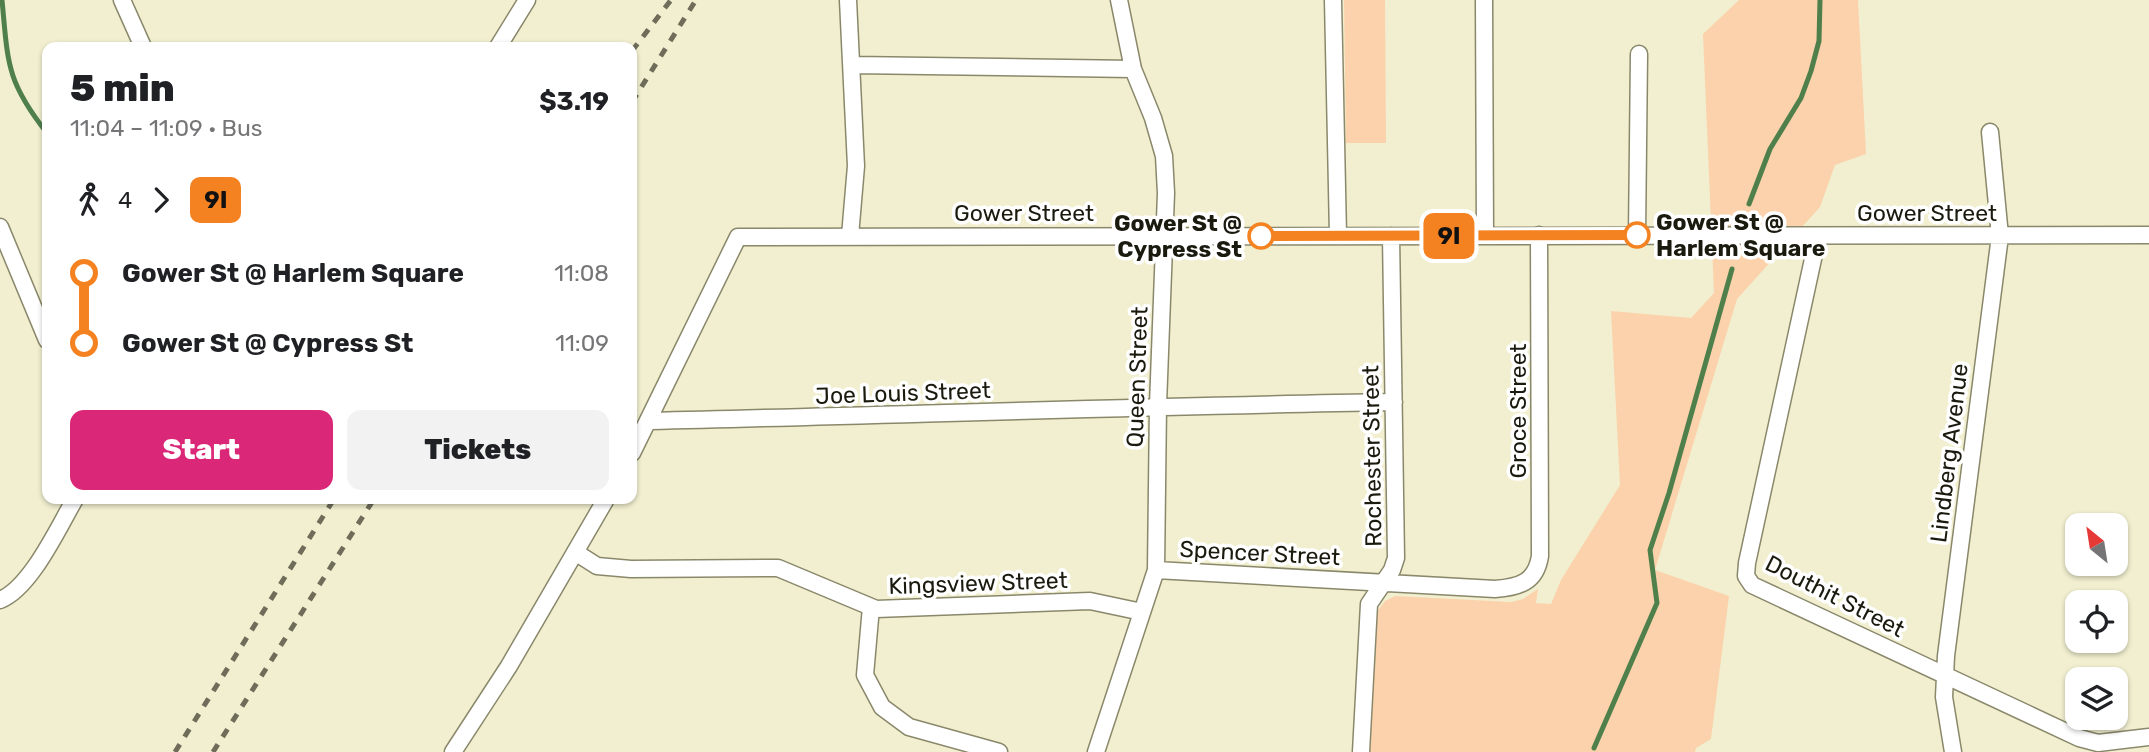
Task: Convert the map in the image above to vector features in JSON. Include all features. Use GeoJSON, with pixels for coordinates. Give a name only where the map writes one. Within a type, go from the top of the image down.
{"type":"FeatureCollection","features":[{"type":"Feature","properties":{"kind":"street"},"geometry":{"type":"LineString","coordinates":[[122,0],[141,42]]}},
{"type":"Feature","properties":{"kind":"street"},"geometry":{"type":"LineString","coordinates":[[501,42],[527,0]]}},
{"type":"Feature","properties":{"kind":"street"},"geometry":{"type":"LineString","coordinates":[[848,0],[856,166],[850,236]]}},
{"type":"Feature","properties":{"kind":"street","name":"Queen Street"},"geometry":{"type":"LineString","coordinates":[[1096,752],[1156,570],[1157,405],[1164,236],[1164,156],[1153,118],[1133,69],[1119,0]]}},
{"type":"Feature","properties":{"kind":"street"},"geometry":{"type":"LineString","coordinates":[[1333,0],[1338,235]]}},
{"type":"Feature","properties":{"kind":"street"},"geometry":{"type":"LineString","coordinates":[[1484,0],[1485,235]]}},
{"type":"Feature","properties":{"kind":"street"},"geometry":{"type":"LineString","coordinates":[[1637,235],[1639,54]]}},
{"type":"Feature","properties":{"kind":"street"},"geometry":{"type":"LineString","coordinates":[[853,65],[1133,69]]}},
{"type":"Feature","properties":{"kind":"street","name":"Lindberg Avenue"},"geometry":{"type":"LineString","coordinates":[[1953,752],[1947,723],[1944,676],[2000,236],[1990,132]]}},
{"type":"Feature","properties":{"kind":"street"},"geometry":{"type":"LineString","coordinates":[[0,227],[42,328]]}},
{"type":"Feature","properties":{"kind":"street","name":"Groce Street"},"geometry":{"type":"LineString","coordinates":[[1528,582],[1538,570],[1540,556],[1539,235]]}},
{"type":"Feature","properties":{"kind":"street","name":"Gower Street"},"geometry":{"type":"LineString","coordinates":[[650,421],[738,237],[2149,235]]}},
{"type":"Feature","properties":{"kind":"street","name":"Rochester Street"},"geometry":{"type":"LineString","coordinates":[[1361,752],[1370,604],[1392,570],[1396,558],[1391,236]]}},
{"type":"Feature","properties":{"kind":"street","name":"Douthit Street"},"geometry":{"type":"LineString","coordinates":[[1818,236],[1768,459],[1746,576],[1752,585],[1764,591],[2079,738],[2098,743],[2149,737]]}},
{"type":"Feature","properties":{"kind":"street","name":"Joe Louis Street"},"geometry":{"type":"LineString","coordinates":[[650,421],[1050,412],[1157,405],[1394,402]]}},
{"type":"Feature","properties":{"kind":"street"},"geometry":{"type":"LineString","coordinates":[[637,444],[650,421]]}},
{"type":"Feature","properties":{"kind":"street"},"geometry":{"type":"LineString","coordinates":[[0,600],[19,584],[41,557],[72,504]]}},
{"type":"Feature","properties":{"kind":"street"},"geometry":{"type":"LineString","coordinates":[[453,752],[509,666],[603,504]]}},
{"type":"Feature","properties":{"kind":"street","name":"Kingsview Street"},"geometry":{"type":"LineString","coordinates":[[575,552],[597,566],[631,569],[778,568],[871,607],[1090,601],[1142,612]]}},
{"type":"Feature","properties":{"kind":"street","name":"Spencer Street"},"geometry":{"type":"LineString","coordinates":[[1156,570],[1495,589],[1517,587],[1528,582]]}},
{"type":"Feature","properties":{"kind":"street"},"geometry":{"type":"LineString","coordinates":[[871,607],[865,675],[882,707],[909,727],[999,752]]}},
{"type":"Feature","properties":{"kind":"shaded area"},"geometry":{"type":"Polygon","coordinates":[[[1344,0],[1385,0],[1386,143],[1346,143],[1344,0]]]}},
{"type":"Feature","properties":{"kind":"shaded area"},"geometry":{"type":"Polygon","coordinates":[[[1739,0],[1858,0],[1866,154],[1835,165],[1820,207],[1737,299],[1655,570],[1729,596],[1711,739],[1696,748],[1695,752],[1366,752],[1376,613],[1385,601],[1395,596],[1511,602],[1523,599],[1538,589],[1536,603],[1551,604],[1561,580],[1620,485],[1611,311],[1691,318],[1714,293],[1703,34],[1739,0]]]}},
{"type":"Feature","properties":{"kind":"waterway"},"geometry":{"type":"LineString","coordinates":[[2,0],[11,71],[16,85],[42,126]]}},
{"type":"Feature","properties":{"kind":"waterway"},"geometry":{"type":"LineString","coordinates":[[1749,204],[1770,149],[1801,98],[1811,71],[1819,41],[1820,0]]}},
{"type":"Feature","properties":{"kind":"waterway"},"geometry":{"type":"LineString","coordinates":[[1594,748],[1657,603],[1650,550],[1669,493],[1732,269]]}},
{"type":"Feature","properties":{"kind":"railway"},"geometry":{"type":"LineString","coordinates":[[637,44],[671,0]]}},
{"type":"Feature","properties":{"kind":"railway"},"geometry":{"type":"LineString","coordinates":[[637,94],[696,0]]}},
{"type":"Feature","properties":{"kind":"railway"},"geometry":{"type":"LineString","coordinates":[[175,752],[331,504]]}},
{"type":"Feature","properties":{"kind":"railway"},"geometry":{"type":"LineString","coordinates":[[213,752],[371,504]]}},
{"type":"Feature","properties":{"kind":"bus line","name":"9I"},"geometry":{"type":"LineString","coordinates":[[1261,236],[1637,235]]}},
{"type":"Feature","properties":{"kind":"place","name":"Gower St @ Harlem Square"},"geometry":{"type":"Point","coordinates":[1637,235]}},
{"type":"Feature","properties":{"kind":"place","name":"Gower St @ Cypress St"},"geometry":{"type":"Point","coordinates":[1261,236]}}]}
